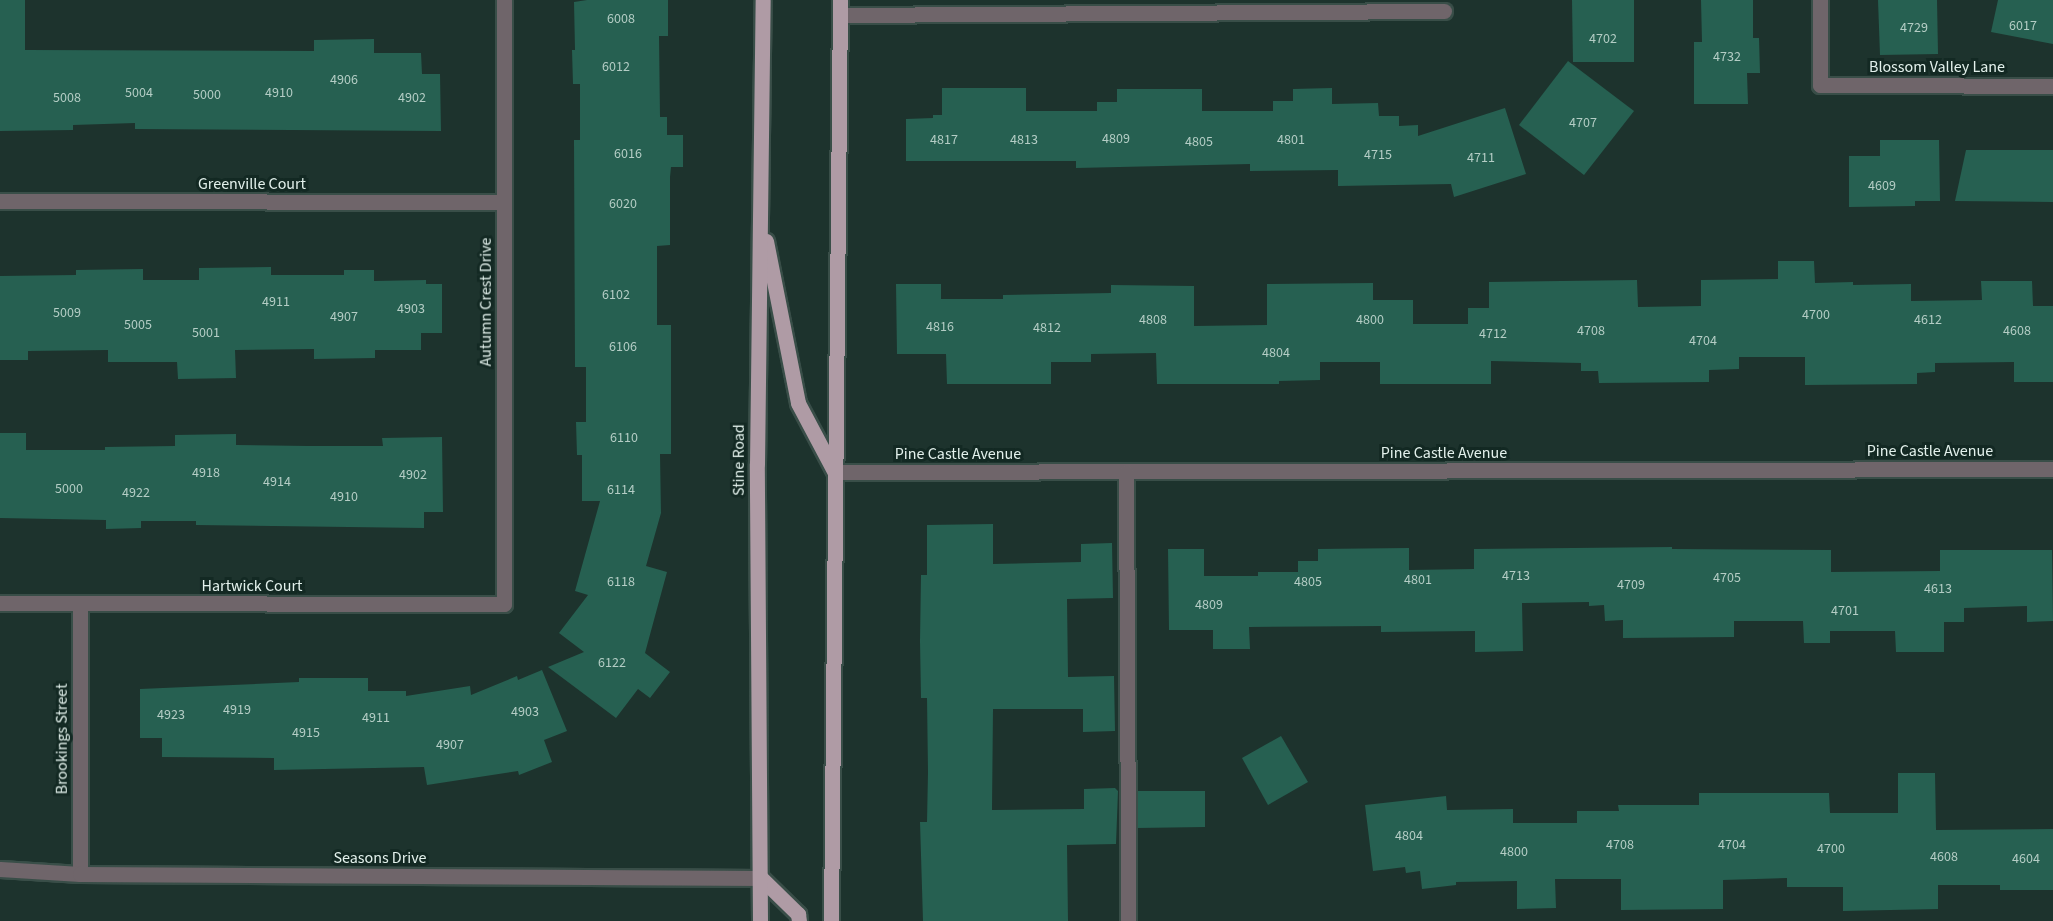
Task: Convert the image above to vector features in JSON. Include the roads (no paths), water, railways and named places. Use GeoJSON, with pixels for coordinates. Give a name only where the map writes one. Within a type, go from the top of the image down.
{"type":"FeatureCollection","features":[{"type":"Feature","properties":{"kind":"main road","name":"Stine Road"},"geometry":{"type":"LineString","coordinates":[[760,921],[757,464],[763,0]]}},
{"type":"Feature","properties":{"kind":"main road"},"geometry":{"type":"LineString","coordinates":[[831,921],[840,7]]}},
{"type":"Feature","properties":{"kind":"main road"},"geometry":{"type":"LineString","coordinates":[[760,211],[798,403],[835,472]]}},
{"type":"Feature","properties":{"kind":"main road"},"geometry":{"type":"LineString","coordinates":[[760,879],[798,914],[799,921]]}},
{"type":"Feature","properties":{"kind":"street","name":"Autumn Crest Drive"},"geometry":{"type":"LineString","coordinates":[[504,0],[504,604]]}},
{"type":"Feature","properties":{"kind":"street","name":"Blossom Valley Lane"},"geometry":{"type":"LineString","coordinates":[[1820,0],[1820,85],[2053,86]]}},
{"type":"Feature","properties":{"kind":"street"},"geometry":{"type":"LineString","coordinates":[[840,7],[1444,11]]}},
{"type":"Feature","properties":{"kind":"street","name":"Greenville Court"},"geometry":{"type":"LineString","coordinates":[[0,201],[504,202]]}},
{"type":"Feature","properties":{"kind":"street","name":"Pine Castle Avenue"},"geometry":{"type":"LineString","coordinates":[[835,472],[2053,469]]}},
{"type":"Feature","properties":{"kind":"street"},"geometry":{"type":"LineString","coordinates":[[1126,472],[1128,921]]}},
{"type":"Feature","properties":{"kind":"street","name":"Hartwick Court"},"geometry":{"type":"LineString","coordinates":[[0,603],[504,604]]}},
{"type":"Feature","properties":{"kind":"street","name":"Brookings Street"},"geometry":{"type":"LineString","coordinates":[[80,604],[80,874]]}},
{"type":"Feature","properties":{"kind":"street","name":"Seasons Drive"},"geometry":{"type":"LineString","coordinates":[[0,869],[80,874],[760,879]]}}]}
